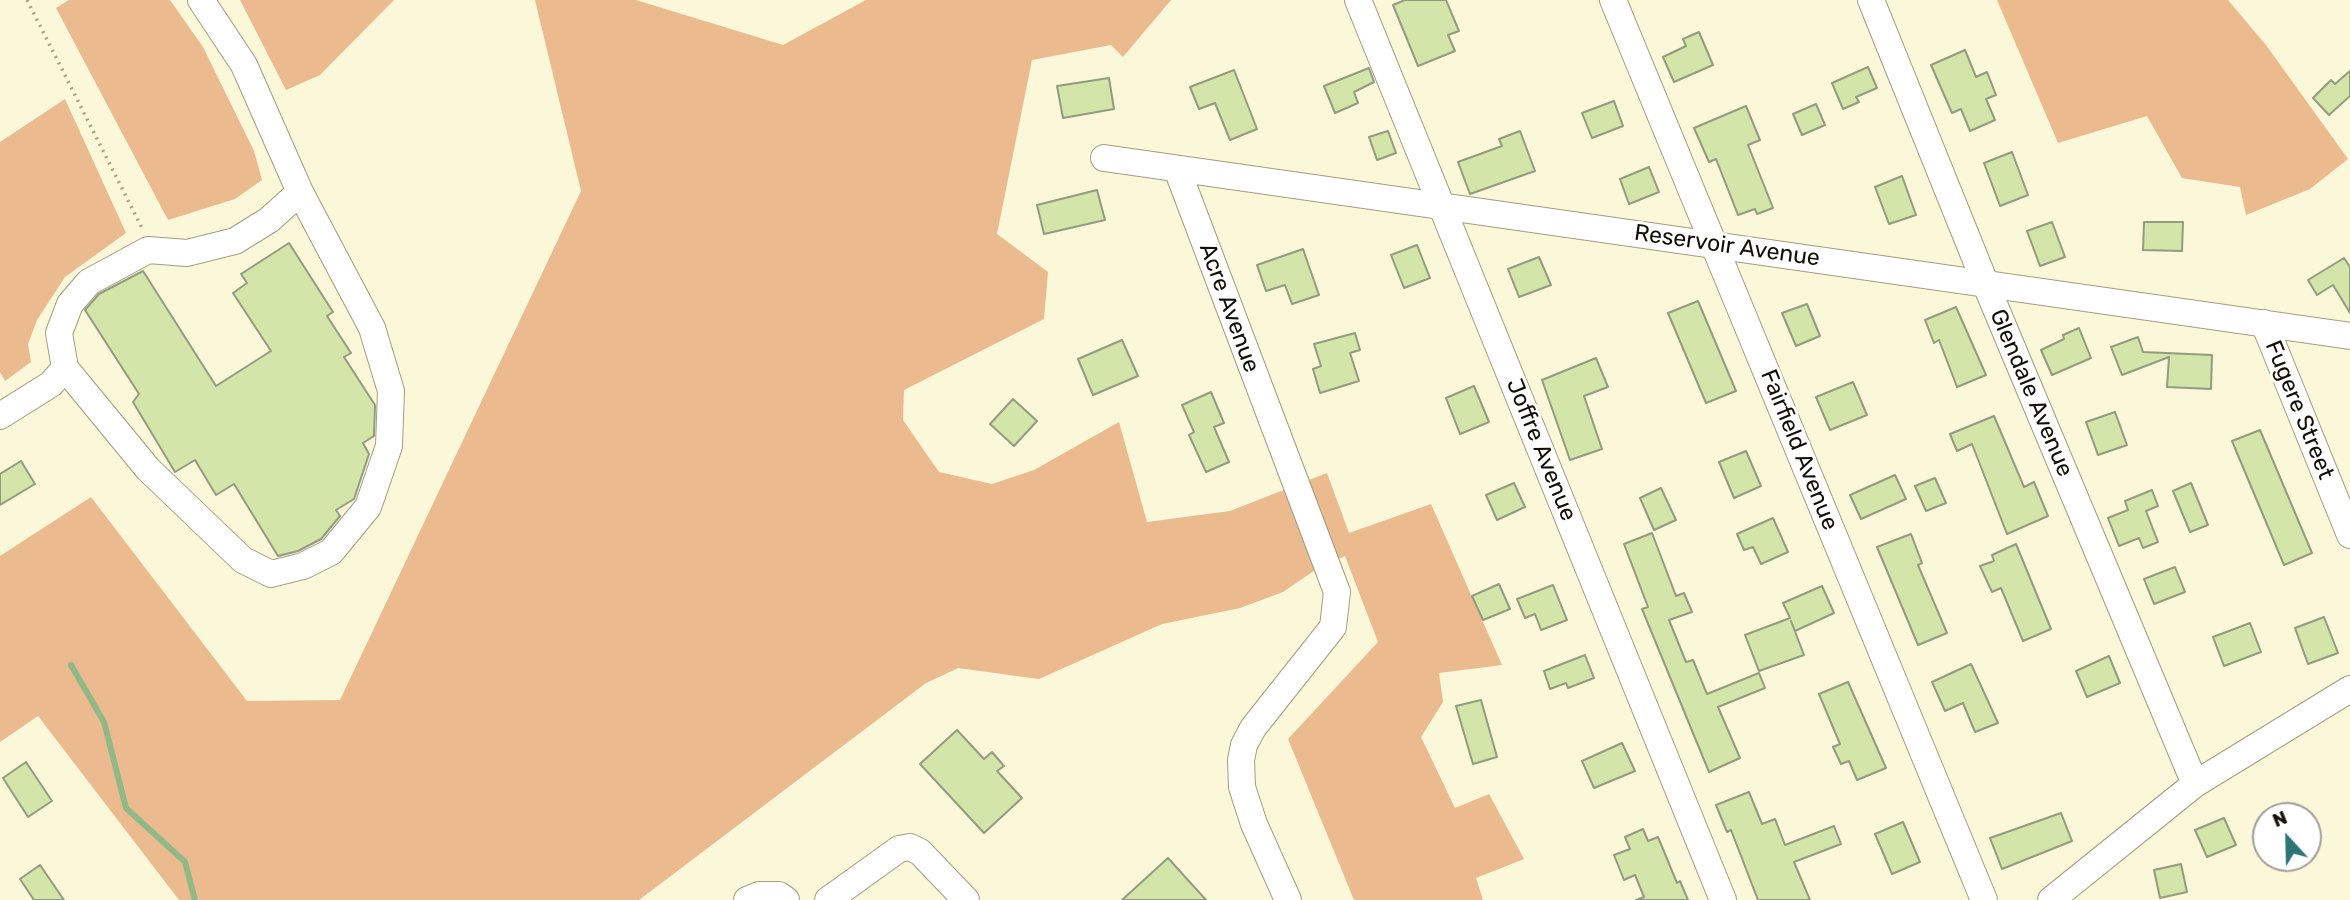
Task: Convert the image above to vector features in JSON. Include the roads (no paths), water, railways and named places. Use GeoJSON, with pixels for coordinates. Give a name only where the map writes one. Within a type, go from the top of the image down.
{"type":"FeatureCollection","features":[{"type":"Feature","properties":{"kind":"street"},"geometry":{"type":"LineString","coordinates":[[201,0],[244,65],[300,192],[372,328],[391,391],[389,446],[368,507],[331,552],[303,566],[271,574],[243,560],[148,469],[65,368],[59,333],[71,304],[89,282],[148,250],[187,253],[235,241],[269,220],[300,192]]}},
{"type":"Feature","properties":{"kind":"street","name":"Joffre Avenue"},"geometry":{"type":"LineString","coordinates":[[1358,0],[1723,900]]}},
{"type":"Feature","properties":{"kind":"street","name":"Fairfield Avenue"},"geometry":{"type":"LineString","coordinates":[[1613,0],[1984,900]]}},
{"type":"Feature","properties":{"kind":"street","name":"Glendale Avenue"},"geometry":{"type":"LineString","coordinates":[[1871,0],[1986,285],[2195,785]]}},
{"type":"Feature","properties":{"kind":"street","name":"Reservoir Avenue"},"geometry":{"type":"LineString","coordinates":[[1104,158],[1714,243],[1986,285],[2350,336]]}},
{"type":"Feature","properties":{"kind":"street","name":"Acre Avenue"},"geometry":{"type":"LineString","coordinates":[[1177,169],[1280,448],[1337,592],[1334,626],[1253,728],[1244,745],[1242,787],[1254,824],[1288,900]]}},
{"type":"Feature","properties":{"kind":"street","name":"Fugere Street"},"geometry":{"type":"LineString","coordinates":[[2264,323],[2350,535]]}},
{"type":"Feature","properties":{"kind":"street"},"geometry":{"type":"LineString","coordinates":[[8,410],[51,384],[65,368]]}},
{"type":"Feature","properties":{"kind":"street"},"geometry":{"type":"LineString","coordinates":[[2064,895],[2195,785],[2350,689]]}},
{"type":"Feature","properties":{"kind":"street"},"geometry":{"type":"LineString","coordinates":[[828,900],[899,849],[910,847],[920,852],[966,900]]}},
{"type":"Feature","properties":{"kind":"street"},"geometry":{"type":"LineString","coordinates":[[747,900],[759,895],[779,895],[786,900]]}},
{"type":"Feature","properties":{"kind":"waterway"},"geometry":{"type":"LineString","coordinates":[[71,665],[104,722],[126,808],[185,862],[195,900]]}}]}
